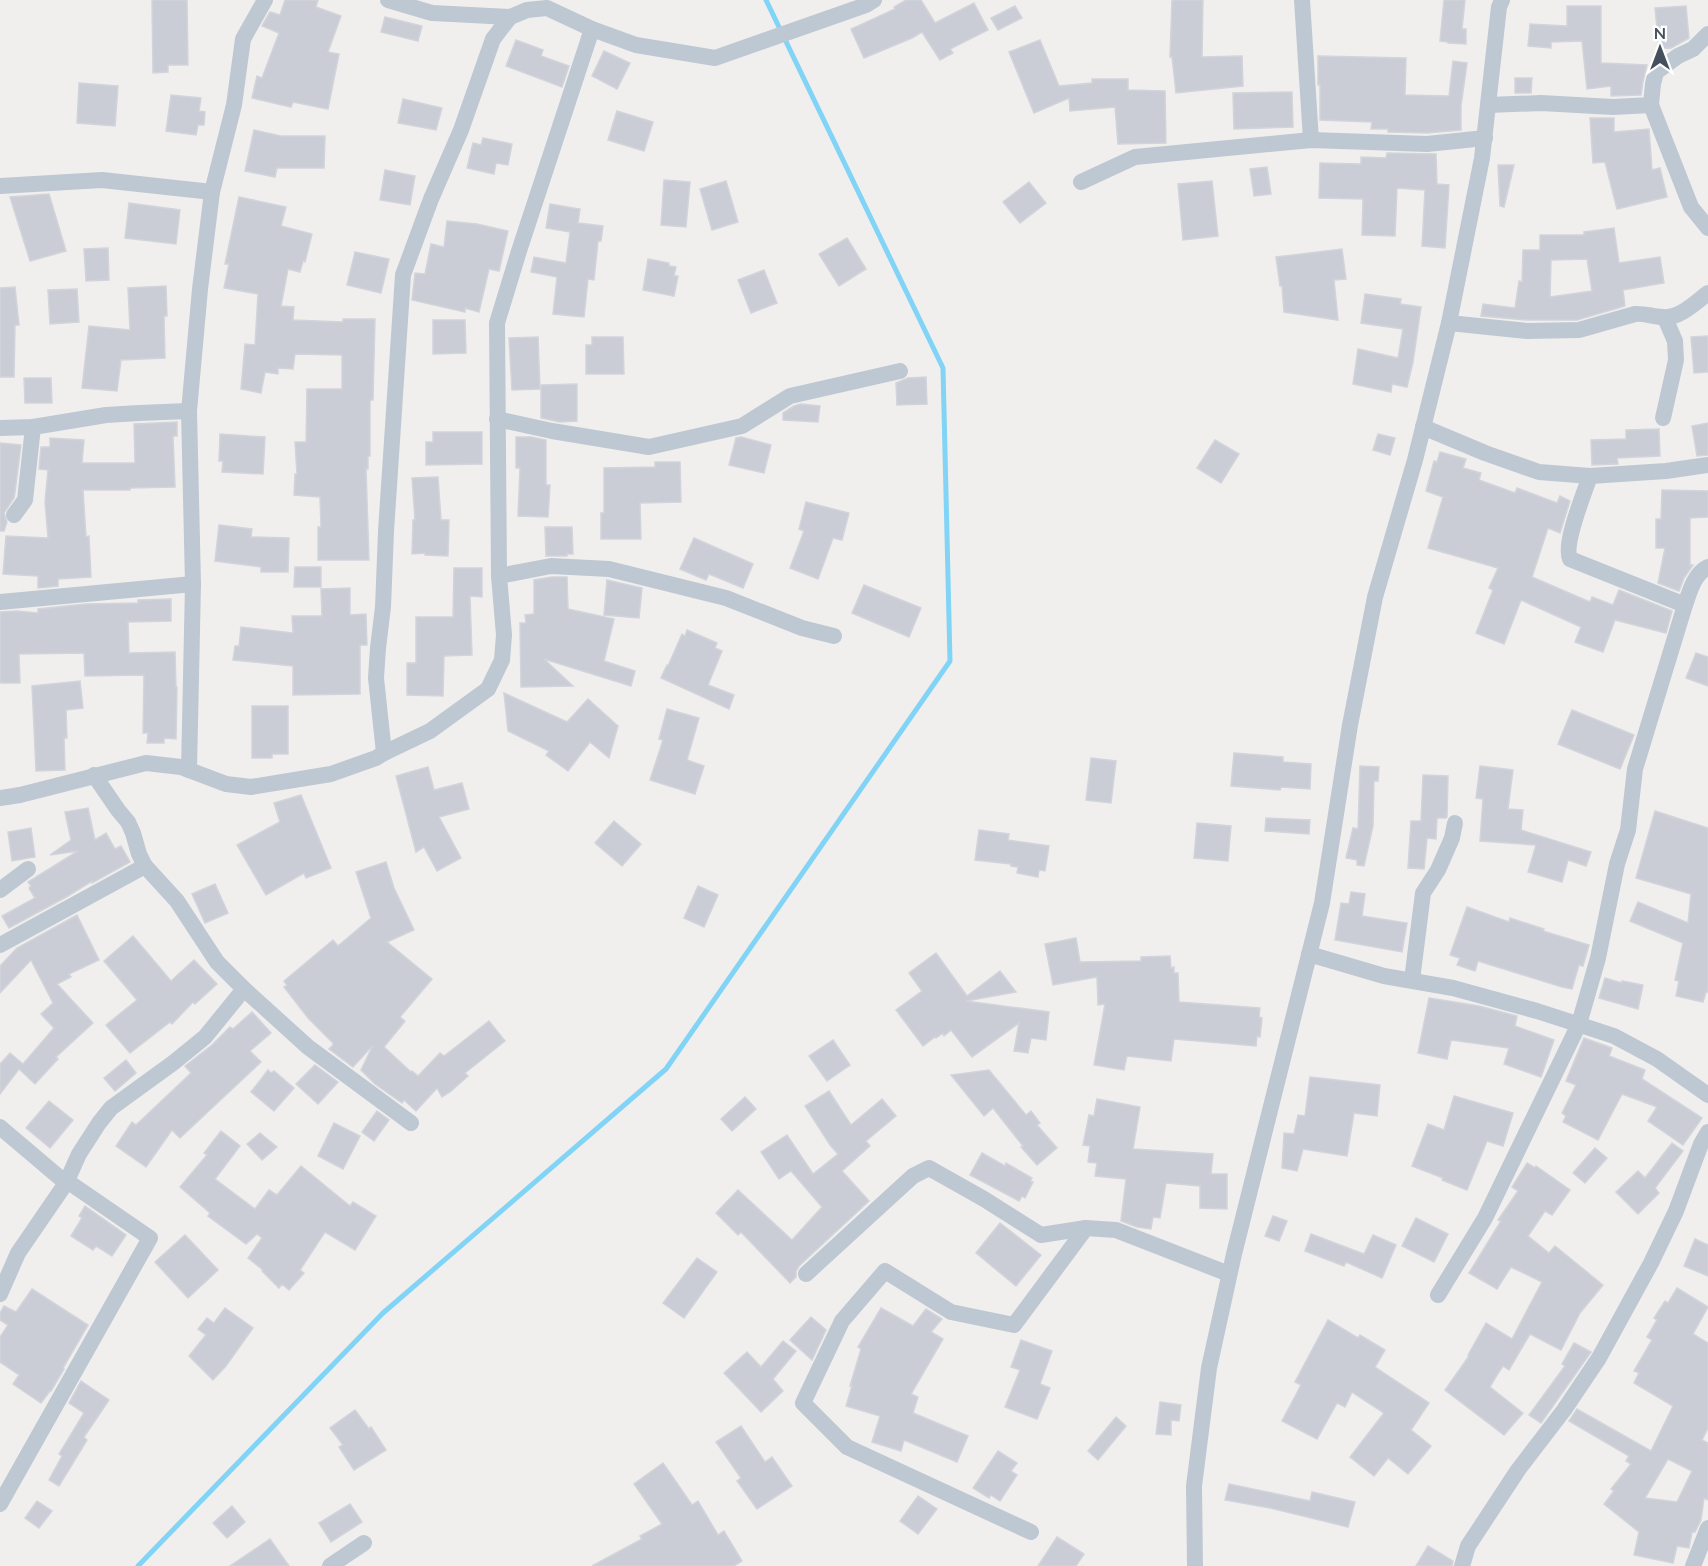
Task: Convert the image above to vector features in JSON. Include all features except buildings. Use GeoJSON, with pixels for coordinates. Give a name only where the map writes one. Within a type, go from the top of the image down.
{"type":"FeatureCollection","features":[{"type":"Feature","properties":{"kind":"street"},"geometry":{"type":"LineString","coordinates":[[189,770],[193,584],[189,411],[200,289],[212,192],[234,105],[243,39],[265,0]]}},
{"type":"Feature","properties":{"kind":"street"},"geometry":{"type":"LineString","coordinates":[[388,0],[432,13],[510,17],[527,10],[547,8],[592,29],[636,45],[715,58],[866,5],[874,0]]}},
{"type":"Feature","properties":{"kind":"street"},"geometry":{"type":"LineString","coordinates":[[1302,0],[1311,141]]}},
{"type":"Feature","properties":{"kind":"street"},"geometry":{"type":"LineString","coordinates":[[1195,1566],[1194,1486],[1209,1368],[1229,1274],[1322,903],[1350,725],[1375,597],[1423,427],[1449,323],[1482,158],[1498,2]]}},
{"type":"Feature","properties":{"kind":"street"},"geometry":{"type":"LineString","coordinates":[[384,753],[376,678],[383,607],[403,275],[431,199],[461,130],[493,39],[510,17]]}},
{"type":"Feature","properties":{"kind":"street"},"geometry":{"type":"LineString","coordinates":[[0,798],[146,763],[181,767],[226,784],[251,787],[331,774],[376,758],[429,731],[488,689],[502,660],[504,635],[499,576],[497,323],[592,29]]}},
{"type":"Feature","properties":{"kind":"street"},"geometry":{"type":"LineString","coordinates":[[1708,34],[1694,49],[1678,56],[1656,72],[1652,105],[1691,207],[1708,228]]}},
{"type":"Feature","properties":{"kind":"street"},"geometry":{"type":"LineString","coordinates":[[1488,105],[1541,103],[1613,107],[1652,105]]}},
{"type":"Feature","properties":{"kind":"street"},"geometry":{"type":"LineString","coordinates":[[1082,182],[1135,157],[1311,141],[1427,144],[1485,138]]}},
{"type":"Feature","properties":{"kind":"street"},"geometry":{"type":"LineString","coordinates":[[0,186],[102,180],[212,192]]}},
{"type":"Feature","properties":{"kind":"street"},"geometry":{"type":"LineString","coordinates":[[1449,323],[1527,331],[1579,330],[1635,314],[1665,318],[1676,315],[1708,292]]}},
{"type":"Feature","properties":{"kind":"street"},"geometry":{"type":"LineString","coordinates":[[1663,418],[1676,360],[1675,341],[1665,318]]}},
{"type":"Feature","properties":{"kind":"street"},"geometry":{"type":"LineString","coordinates":[[497,419],[552,431],[649,447],[742,426],[790,396],[900,371]]}},
{"type":"Feature","properties":{"kind":"street"},"geometry":{"type":"LineString","coordinates":[[0,428],[33,427],[139,412],[189,411]]}},
{"type":"Feature","properties":{"kind":"street"},"geometry":{"type":"LineString","coordinates":[[14,515],[25,500],[33,427]]}},
{"type":"Feature","properties":{"kind":"street"},"geometry":{"type":"LineString","coordinates":[[1423,427],[1485,453],[1539,472],[1590,476],[1666,471],[1708,465]]}},
{"type":"Feature","properties":{"kind":"street"},"geometry":{"type":"LineString","coordinates":[[1590,476],[1569,540],[1570,559],[1685,605]]}},
{"type":"Feature","properties":{"kind":"street"},"geometry":{"type":"LineString","coordinates":[[499,576],[551,566],[609,569],[726,598],[802,628],[834,636]]}},
{"type":"Feature","properties":{"kind":"street"},"geometry":{"type":"LineString","coordinates":[[1438,1295],[1485,1218],[1579,1024],[1598,958],[1615,874],[1628,830],[1635,769],[1692,585],[1701,570],[1708,567]]}},
{"type":"Feature","properties":{"kind":"street"},"geometry":{"type":"LineString","coordinates":[[0,602],[193,584]]}},
{"type":"Feature","properties":{"kind":"street"},"geometry":{"type":"LineString","coordinates":[[94,775],[134,832],[139,854],[145,866],[177,900],[217,962],[308,1047],[411,1124]]}},
{"type":"Feature","properties":{"kind":"street"},"geometry":{"type":"LineString","coordinates":[[1412,980],[1423,893],[1438,870],[1452,838],[1455,823]]}},
{"type":"Feature","properties":{"kind":"street"},"geometry":{"type":"LineString","coordinates":[[0,945],[145,866]]}},
{"type":"Feature","properties":{"kind":"street"},"geometry":{"type":"LineString","coordinates":[[0,890],[28,869]]}},
{"type":"Feature","properties":{"kind":"street"},"geometry":{"type":"LineString","coordinates":[[1309,954],[1384,975],[1453,988],[1579,1024],[1614,1036],[1706,1087]]}},
{"type":"Feature","properties":{"kind":"street"},"geometry":{"type":"LineString","coordinates":[[0,1294],[18,1253],[66,1182],[80,1154],[111,1108],[173,1064],[206,1037],[244,989]]}},
{"type":"Feature","properties":{"kind":"street"},"geometry":{"type":"LineString","coordinates":[[0,1128],[66,1182],[150,1238],[0,1504]]}},
{"type":"Feature","properties":{"kind":"street"},"geometry":{"type":"LineString","coordinates":[[1462,1566],[1468,1546],[1518,1470],[1564,1410],[1599,1358],[1676,1211],[1701,1144],[1708,1132]]}},
{"type":"Feature","properties":{"kind":"street"},"geometry":{"type":"LineString","coordinates":[[806,1274],[913,1176],[929,1168],[1041,1235],[1086,1228],[1116,1230],[1229,1274]]}},
{"type":"Feature","properties":{"kind":"street"},"geometry":{"type":"LineString","coordinates":[[1031,1532],[847,1447],[803,1403],[842,1321],[885,1271],[951,1312],[1014,1325],[1086,1228]]}},
{"type":"Feature","properties":{"kind":"street"},"geometry":{"type":"LineString","coordinates":[[1693,1566],[1708,1528]]}},
{"type":"Feature","properties":{"kind":"street"},"geometry":{"type":"LineString","coordinates":[[330,1566],[364,1543]]}},
{"type":"Feature","properties":{"kind":"waterway"},"geometry":{"type":"LineString","coordinates":[[138,1566],[383,1313],[666,1069],[950,661],[943,368],[766,0]]}}]}
